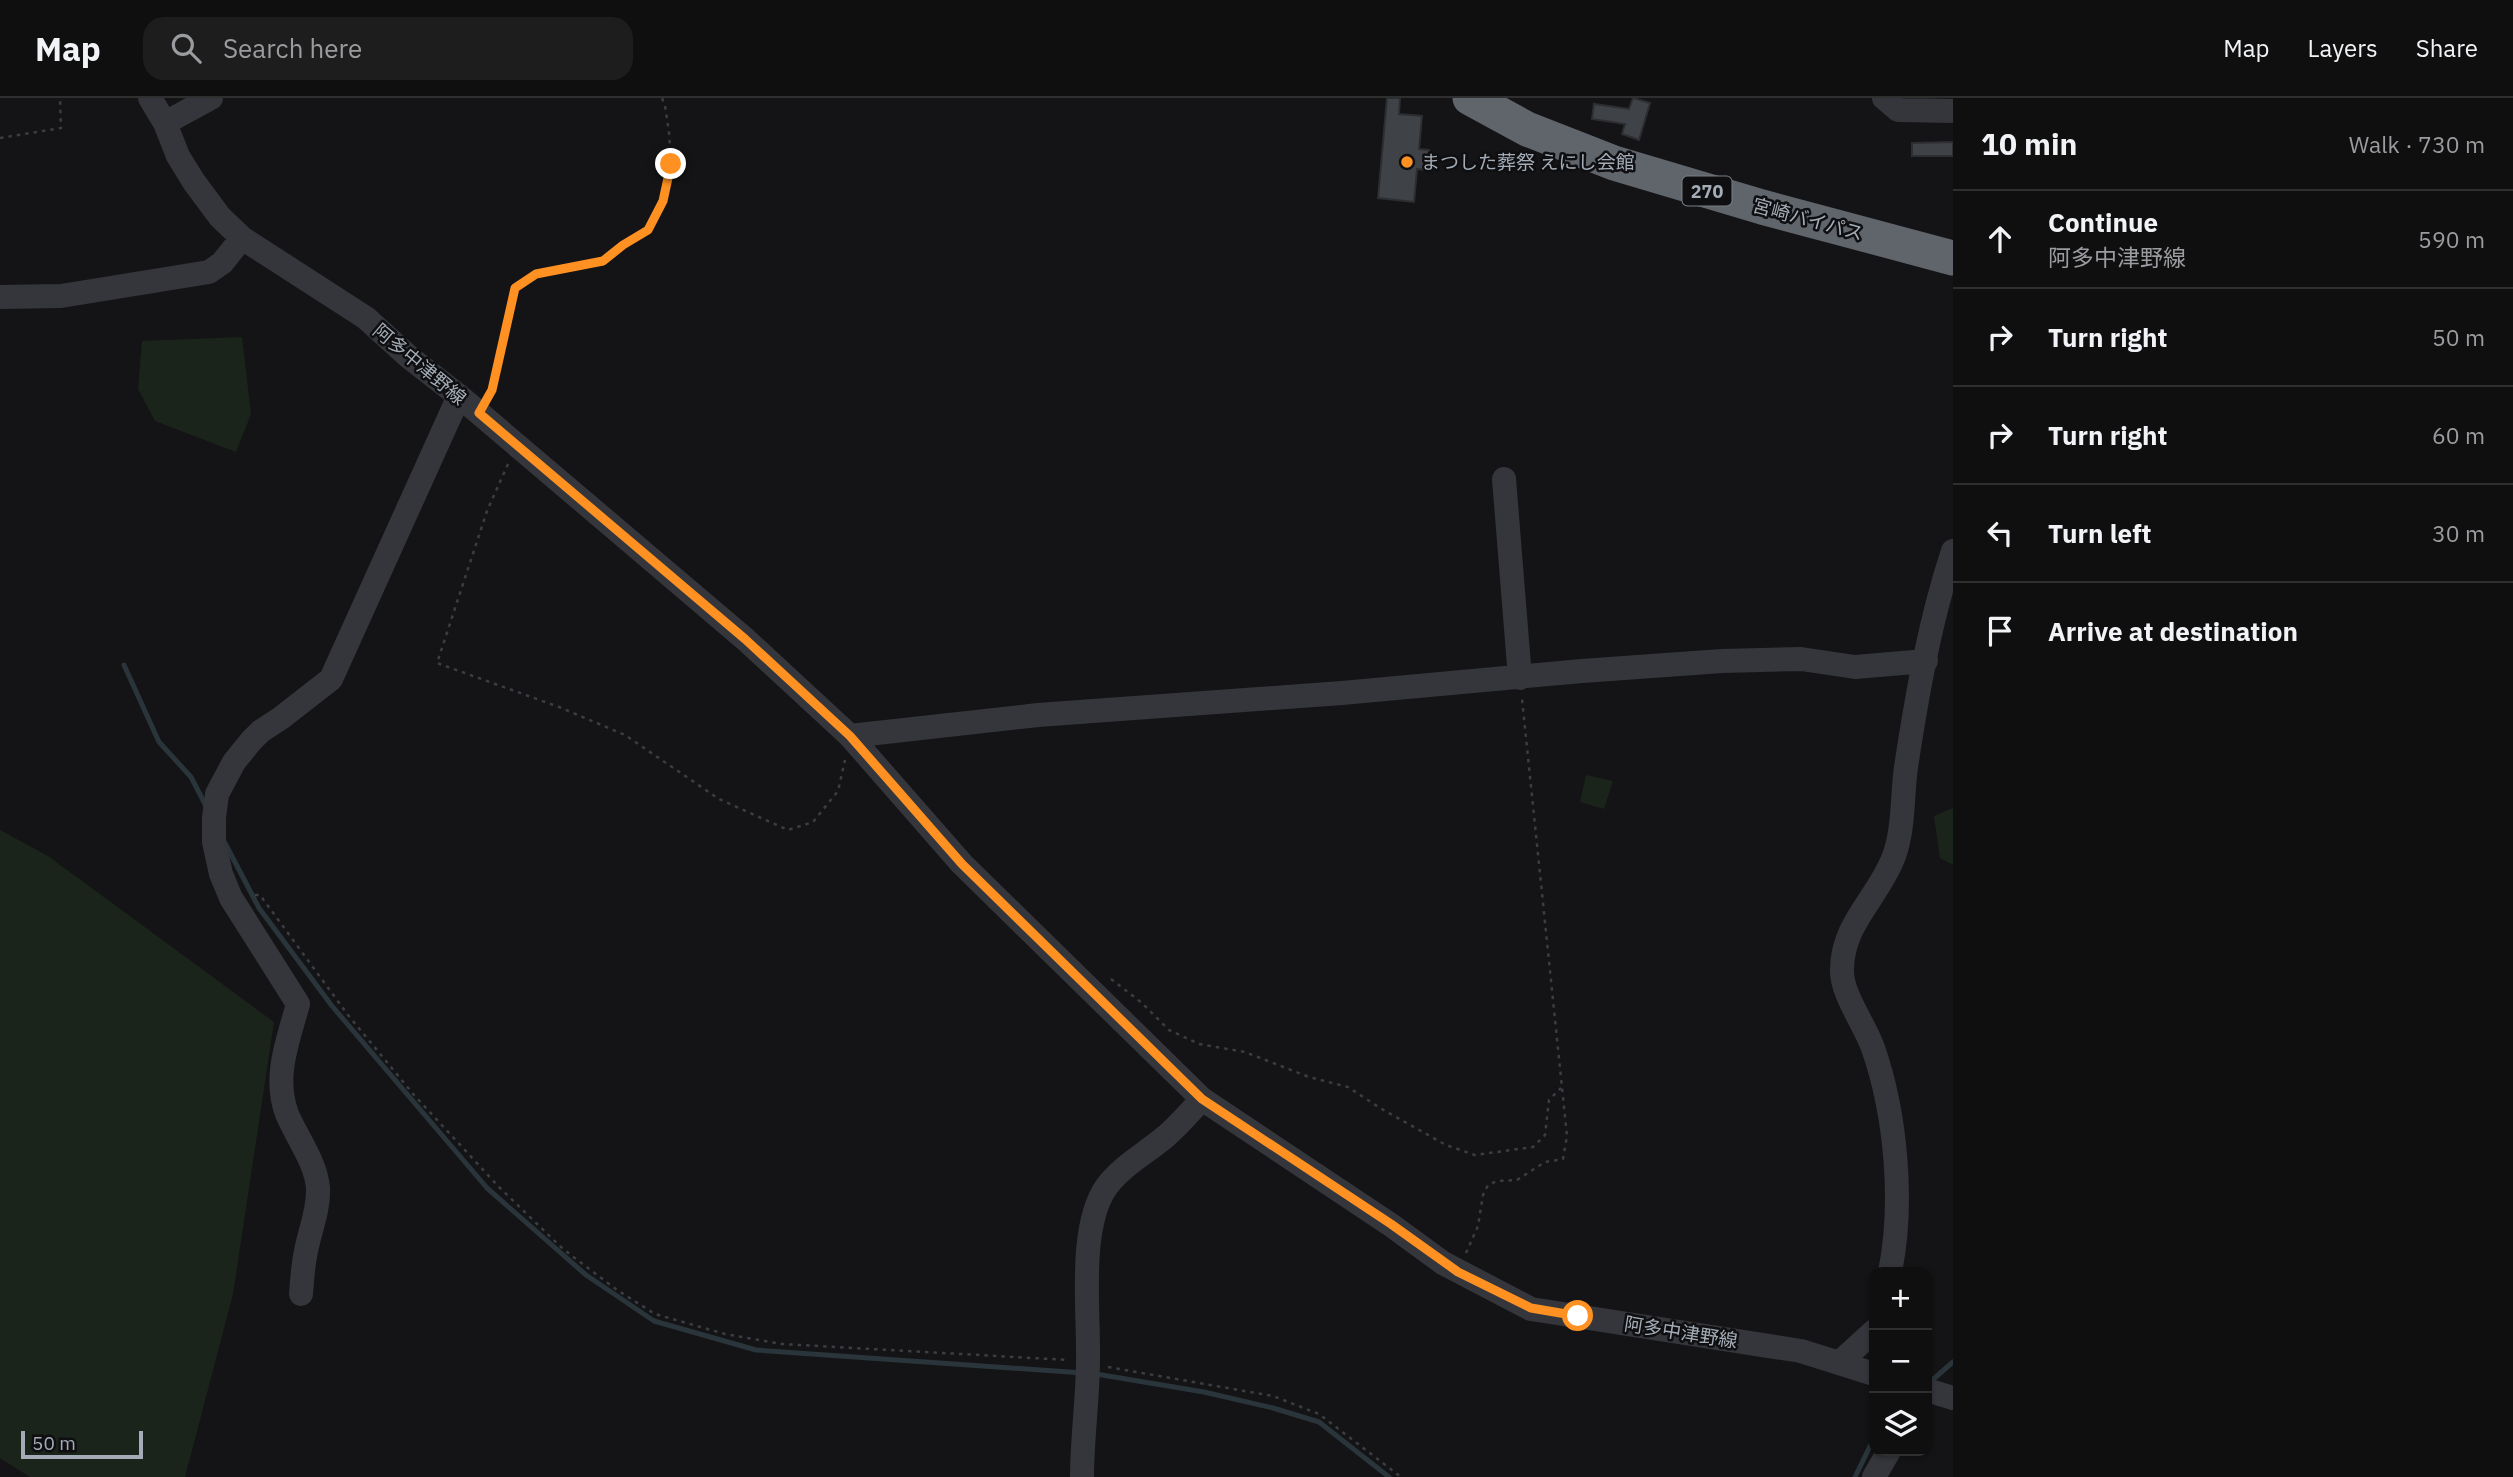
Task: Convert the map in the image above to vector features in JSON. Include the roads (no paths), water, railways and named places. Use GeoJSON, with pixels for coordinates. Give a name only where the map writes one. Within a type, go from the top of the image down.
{"type":"FeatureCollection","features":[{"type":"Feature","properties":{"kind":"highway","name":"宮崎バイパス"},"geometry":{"type":"LineString","coordinates":[[1470,98],[1527,130],[1615,163],[1762,207],[1953,258]]}},
{"type":"Feature","properties":{"kind":"street","name":"阿多中津野線"},"geometry":{"type":"LineString","coordinates":[[150,98],[165,123],[178,156],[194,182],[220,217],[242,238],[366,318],[408,357],[459,396],[745,639],[850,736],[962,864],[1202,1099],[1391,1224],[1458,1272],[1531,1308],[1801,1351],[1869,1372]]}},
{"type":"Feature","properties":{"kind":"street"},"geometry":{"type":"LineString","coordinates":[[165,123],[211,98]]}},
{"type":"Feature","properties":{"kind":"street"},"geometry":{"type":"LineString","coordinates":[[1884,98],[1898,110],[1953,111]]}},
{"type":"Feature","properties":{"kind":"street"},"geometry":{"type":"LineString","coordinates":[[0,297],[61,296],[209,272],[222,263],[242,238]]}},
{"type":"Feature","properties":{"kind":"street"},"geometry":{"type":"LineString","coordinates":[[301,1294],[306,1250],[318,1202],[318,1185],[287,1114],[281,1086],[286,1041],[298,1004],[231,898],[221,874],[214,842],[217,794],[234,762],[261,731],[331,679],[459,396]]}},
{"type":"Feature","properties":{"kind":"street"},"geometry":{"type":"LineString","coordinates":[[1504,480],[1520,678]]}},
{"type":"Feature","properties":{"kind":"street"},"geometry":{"type":"LineString","coordinates":[[1890,1267],[1896,1185],[1888,1106],[1874,1050],[1844,982],[1843,955],[1853,925],[1884,878],[1894,856],[1908,759],[1938,595],[1953,551]]}},
{"type":"Feature","properties":{"kind":"street"},"geometry":{"type":"LineString","coordinates":[[850,736],[1038,715],[1722,661],[1801,659],[1855,667],[1926,661]]}},
{"type":"Feature","properties":{"kind":"street"},"geometry":{"type":"LineString","coordinates":[[1082,1477],[1088,1361],[1087,1303],[1094,1214],[1100,1198],[1120,1172],[1166,1136],[1202,1099]]}},
{"type":"Feature","properties":{"kind":"street"},"geometry":{"type":"LineString","coordinates":[[1839,1363],[1869,1336]]}},
{"type":"Feature","properties":{"kind":"street"},"geometry":{"type":"LineString","coordinates":[[1932,1392],[1953,1398]]}},
{"type":"Feature","properties":{"kind":"street"},"geometry":{"type":"LineString","coordinates":[[1874,1477],[1886,1456]]}},
{"type":"Feature","properties":{"kind":"waterway"},"geometry":{"type":"LineString","coordinates":[[124,665],[159,742],[191,777],[206,806]]}},
{"type":"Feature","properties":{"kind":"waterway"},"geometry":{"type":"LineString","coordinates":[[225,843],[259,908],[332,1006],[487,1188],[586,1275],[654,1321],[756,1350],[1083,1373]]}},
{"type":"Feature","properties":{"kind":"waterway"},"geometry":{"type":"LineString","coordinates":[[1932,1380],[1953,1362]]}},
{"type":"Feature","properties":{"kind":"waterway"},"geometry":{"type":"LineString","coordinates":[[1096,1374],[1204,1392],[1319,1422],[1389,1477]]}},
{"type":"Feature","properties":{"kind":"waterway"},"geometry":{"type":"LineString","coordinates":[[1855,1477],[1869,1448]]}},
{"type":"Feature","properties":{"kind":"place","name":"まつした葬祭 えにし会館"},"geometry":{"type":"Point","coordinates":[1407,162]}}]}
